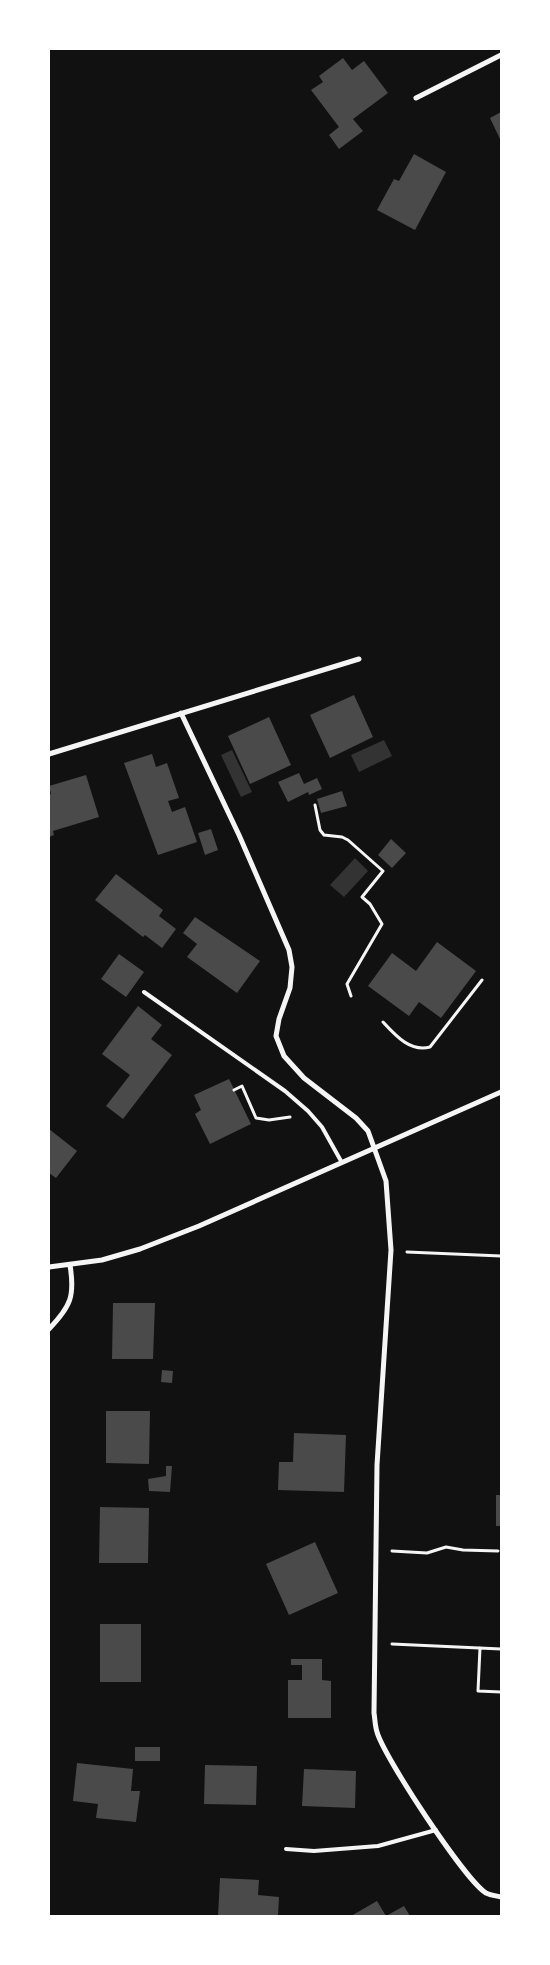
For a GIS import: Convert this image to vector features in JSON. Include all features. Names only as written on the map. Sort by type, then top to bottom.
[{"type":"street","points":[[416,98],[501,56]]},
{"type":"street","points":[[49,754],[359,659]]},
{"type":"street","points":[[181,713],[240,835],[289,950],[292,967],[290,988],[279,1019],[276,1036],[284,1056],[304,1078],[356,1118],[368,1131],[386,1181],[391,1250],[377,1465],[374,1551],[374,1713],[377,1732],[389,1757],[436,1830],[464,1868],[486,1893],[501,1897]]},
{"type":"street","points":[[49,1267],[102,1260],[140,1250],[501,1092]]},
{"type":"street","points":[[49,1329],[70,1303],[73,1288],[70,1265]]},
{"type":"lane","points":[[144,992],[285,1091],[317,1122],[341,1161]]},
{"type":"lane","points":[[286,1849],[314,1851],[378,1846],[436,1830]]},
{"type":"path","points":[[315,805],[320,830],[324,835],[342,836],[383,872],[362,897],[370,904],[382,924],[347,984],[351,996]]},
{"type":"path","points":[[383,1022],[411,1047],[420,1049],[430,1047],[482,980]]},
{"type":"path","points":[[234,1090],[242,1086],[256,1118],[269,1120],[294,1116],[317,1122]]},
{"type":"path","points":[[391,1250],[501,1256]]},
{"type":"path","points":[[374,1551],[427,1553],[446,1547],[463,1550],[498,1551]]},
{"type":"path","points":[[375,1643],[501,1649]]},
{"type":"path","points":[[480,1648],[478,1691],[501,1692]]},
{"type":"shaded area","points":[[384,740],[392,756],[359,772],[351,755]]},
{"type":"shaded area","points":[[232,750],[252,792],[241,797],[221,755]]},
{"type":"shaded area","points":[[355,858],[368,871],[344,897],[330,885]]},
{"type":"building","points":[[343,58],[352,70],[364,61],[388,93],[353,119],[363,131],[339,149],[329,135],[339,127],[311,90],[323,82],[319,76]]},
{"type":"building","points":[[501,112],[501,138],[500,139],[490,118]]},
{"type":"building","points":[[414,154],[446,172],[415,230],[377,210],[394,179],[399,181]]},
{"type":"building","points":[[354,695],[373,737],[330,758],[310,715]]},
{"type":"building","points":[[269,717],[291,765],[250,784],[228,736]]},
{"type":"building","points":[[152,754],[156,767],[167,763],[179,798],[168,801],[172,812],[185,807],[197,842],[158,855],[124,763]]},
{"type":"building","points":[[299,773],[304,784],[317,778],[322,789],[309,795],[308,792],[288,802],[278,782]]},
{"type":"building","points":[[86,775],[99,817],[53,831],[54,835],[49,837],[49,795],[51,794],[49,786]]},
{"type":"building","points":[[342,791],[347,806],[321,813],[317,799]]},
{"type":"building","points":[[211,829],[218,850],[205,855],[198,833]]},
{"type":"building","points":[[391,839],[406,853],[392,868],[378,855]]},
{"type":"building","points":[[116,874],[163,910],[159,916],[176,929],[162,948],[145,935],[143,937],[95,900]]},
{"type":"building","points":[[195,917],[260,961],[237,993],[187,957],[197,944],[183,933]]},
{"type":"building","points":[[437,942],[476,971],[441,1018],[419,1002],[409,1016],[368,986],[392,953],[416,971]]},
{"type":"building","points":[[119,954],[144,972],[126,997],[101,979]]},
{"type":"building","points":[[138,1006],[162,1025],[151,1039],[172,1055],[123,1119],[106,1106],[130,1075],[102,1054]]},
{"type":"building","points":[[229,1079],[251,1124],[210,1144],[195,1114],[201,1110],[194,1095]]},
{"type":"building","points":[[49,1129],[77,1151],[56,1178],[49,1173]]},
{"type":"building","points":[[113,1303],[155,1303],[153,1359],[112,1359]]},
{"type":"building","points":[[162,1370],[173,1371],[172,1383],[161,1382]]},
{"type":"building","points":[[106,1411],[150,1411],[149,1464],[106,1463]]},
{"type":"building","points":[[294,1433],[346,1435],[344,1492],[278,1490],[279,1462],[293,1462]]},
{"type":"building","points":[[166,1466],[172,1466],[170,1492],[149,1491],[148,1479],[166,1476]]},
{"type":"building","points":[[496,1495],[501,1495],[501,1526],[496,1526]]},
{"type":"building","points":[[100,1507],[149,1508],[148,1563],[99,1563]]},
{"type":"building","points":[[315,1542],[338,1593],[289,1615],[266,1564]]},
{"type":"building","points":[[100,1624],[141,1624],[141,1682],[100,1682]]},
{"type":"building","points":[[291,1659],[322,1659],[322,1680],[331,1681],[331,1718],[288,1718],[288,1680],[302,1680],[302,1665],[291,1665]]},
{"type":"building","points":[[135,1747],[160,1747],[160,1761],[135,1761]]},
{"type":"building","points":[[77,1763],[133,1769],[131,1791],[140,1791],[136,1822],[96,1818],[98,1804],[73,1801]]},
{"type":"building","points":[[205,1765],[257,1766],[256,1805],[204,1804]]},
{"type":"building","points":[[304,1769],[356,1771],[355,1808],[302,1806]]},
{"type":"building","points":[[220,1878],[259,1880],[258,1895],[279,1897],[278,1916],[218,1916]]},
{"type":"building","points":[[377,1901],[386,1916],[351,1916]]},
{"type":"building","points":[[404,1906],[410,1916],[386,1916]]}]
